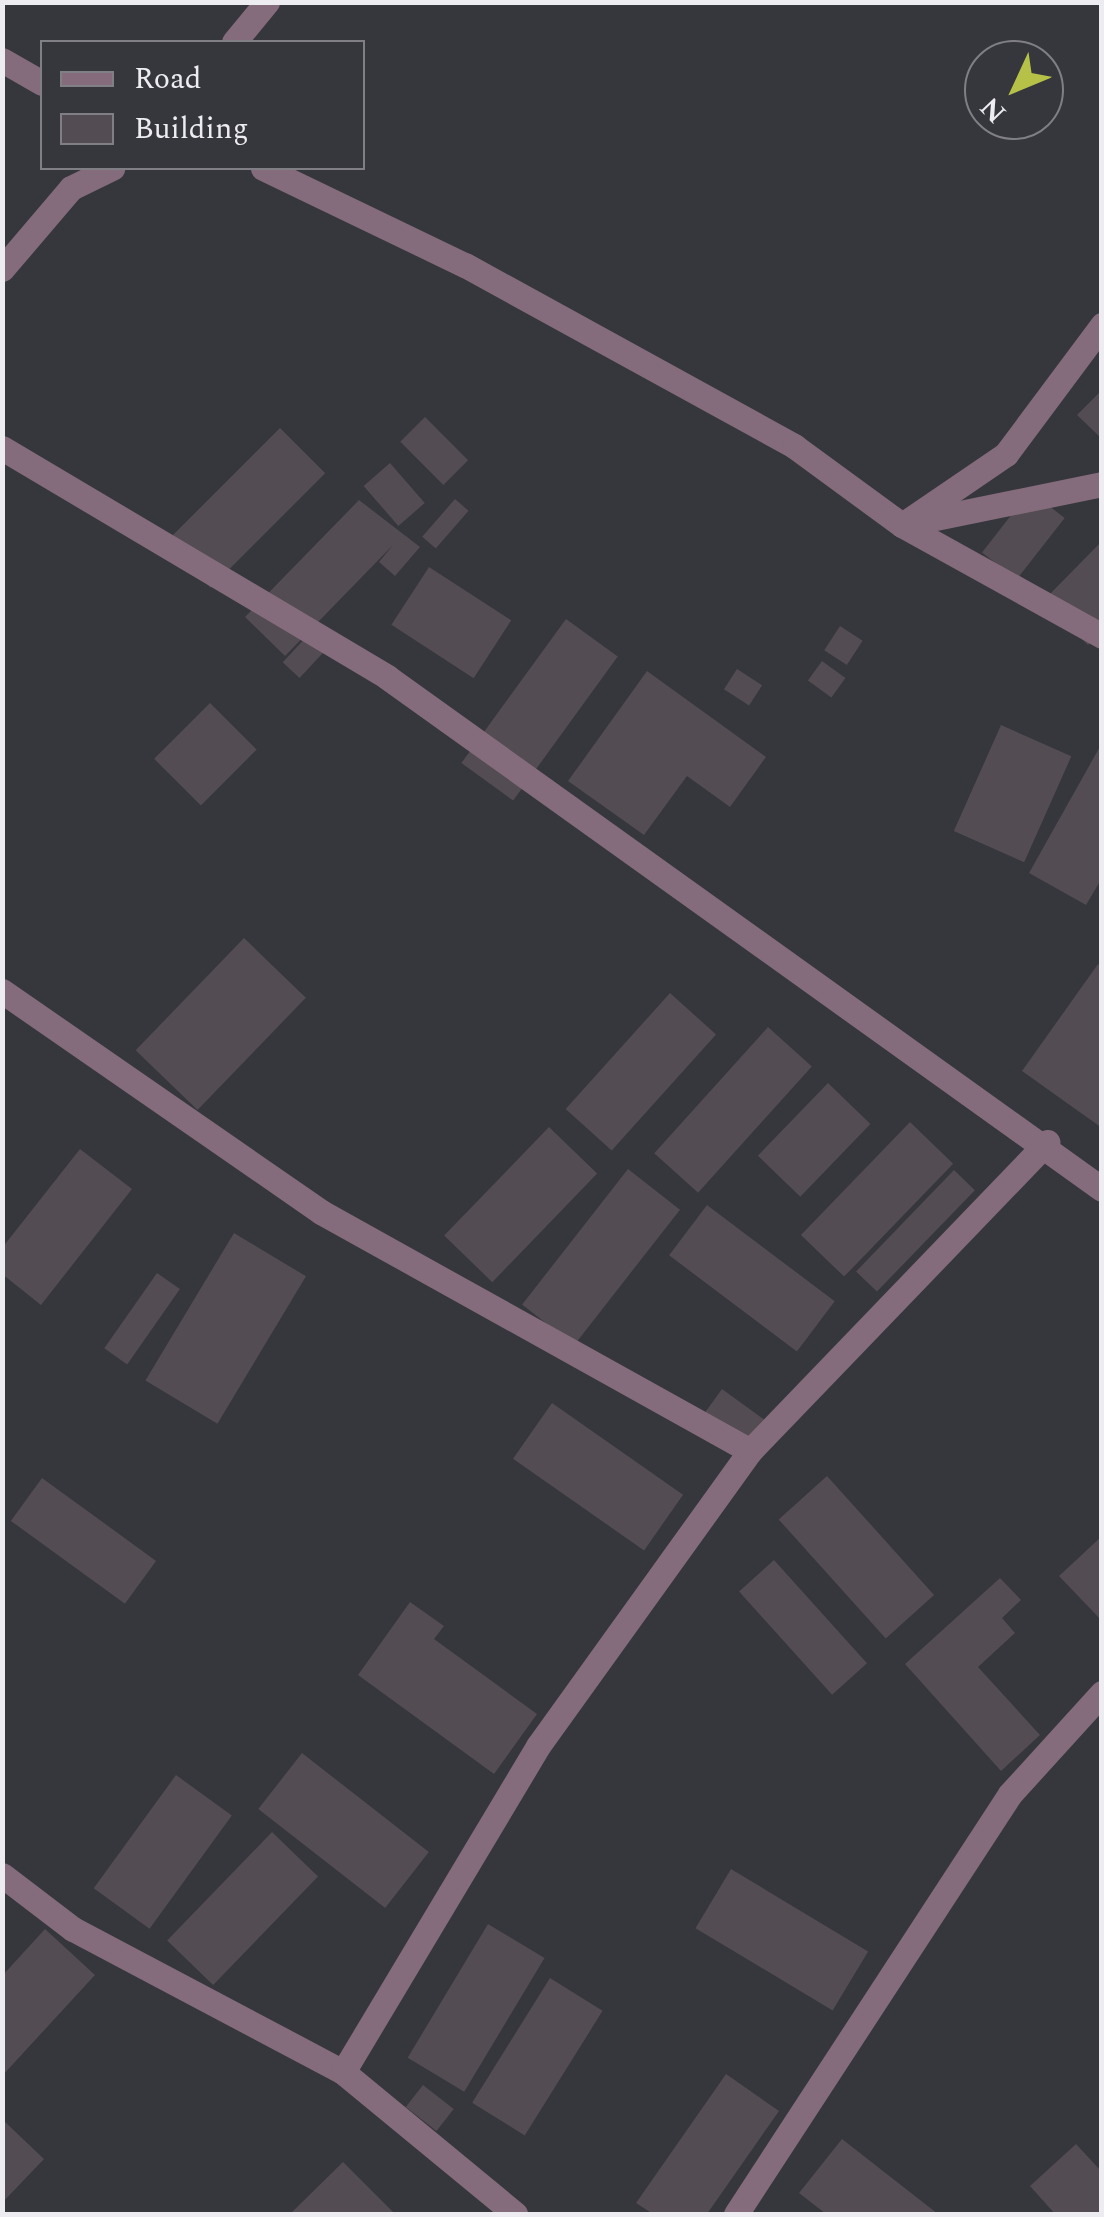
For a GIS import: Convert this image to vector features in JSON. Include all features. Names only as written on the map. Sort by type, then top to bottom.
[{"type":"street","points":[[236,40],[266,2]]},
{"type":"street","points":[[2,60],[40,83]]},
{"type":"street","points":[[2,269],[71,188],[108,170]]},
{"type":"street","points":[[267,170],[465,265],[794,446],[902,525],[1102,636]]},
{"type":"street","points":[[902,525],[1006,454],[1102,325]]},
{"type":"street","points":[[2,448],[387,677],[1047,1142],[1102,1189]]},
{"type":"street","points":[[902,525],[1102,484]]},
{"type":"street","points":[[2,991],[322,1212],[750,1451]]},
{"type":"street","points":[[343,2072],[538,1746],[750,1451],[1047,1142]]},
{"type":"street","points":[[736,2214],[1010,1794],[1102,1693]]},
{"type":"street","points":[[2,1874],[73,1928],[343,2072],[515,2214]]},
{"type":"building","points":[[1102,390],[1102,439],[1077,415]]},
{"type":"building","points":[[425,417],[468,460],[443,485],[400,442]]},
{"type":"building","points":[[280,428],[325,473],[211,588],[165,543]]},
{"type":"building","points":[[390,463],[425,503],[398,526],[364,486]]},
{"type":"building","points":[[1030,491],[1065,518],[1017,580],[982,552]]},
{"type":"building","points":[[455,499],[469,511],[436,549],[422,537]]},
{"type":"building","points":[[359,500],[420,547],[395,576],[379,562],[393,545],[285,656],[245,617]]},
{"type":"building","points":[[1102,541],[1102,631],[1088,645],[1043,601]]},
{"type":"building","points":[[429,567],[511,620],[474,678],[391,625]]},
{"type":"building","points":[[566,619],[618,657],[513,801],[461,763]]},
{"type":"building","points":[[840,626],[863,641],[847,665],[824,650]]},
{"type":"building","points":[[310,633],[327,649],[300,678],[283,662]]},
{"type":"building","points":[[822,661],[845,678],[831,697],[808,680]]},
{"type":"building","points":[[737,669],[762,685],[749,705],[724,689]]},
{"type":"building","points":[[647,671],[766,757],[730,807],[687,776],[644,835],[568,781]]},
{"type":"building","points":[[210,703],[257,750],[201,806],[154,759]]},
{"type":"building","points":[[1001,725],[1071,756],[1024,862],[954,831]]},
{"type":"building","points":[[1102,743],[1102,878],[1086,905],[1029,873]]},
{"type":"building","points":[[244,938],[306,998],[197,1110],[136,1050]]},
{"type":"building","points":[[1098,964],[1102,967],[1102,1128],[1022,1071]]},
{"type":"building","points":[[670,993],[716,1034],[612,1150],[566,1109]]},
{"type":"building","points":[[768,1027],[812,1066],[698,1193],[654,1153]]},
{"type":"building","points":[[828,1083],[870,1124],[800,1197],[758,1156]]},
{"type":"building","points":[[910,1122],[953,1164],[844,1277],[801,1235]]},
{"type":"building","points":[[549,1127],[597,1174],[492,1282],[444,1236]]},
{"type":"building","points":[[80,1149],[132,1189],[41,1305],[2,1274],[2,1248]]},
{"type":"building","points":[[628,1169],[680,1210],[574,1345],[522,1305]]},
{"type":"building","points":[[954,1170],[975,1190],[877,1292],[856,1271]]},
{"type":"building","points":[[707,1205],[835,1301],[797,1352],[669,1255]]},
{"type":"building","points":[[234,1233],[306,1276],[217,1424],[145,1380]]},
{"type":"building","points":[[157,1273],[180,1289],[127,1364],[104,1348]]},
{"type":"building","points":[[722,1389],[766,1421],[747,1447],[703,1415]]},
{"type":"building","points":[[552,1403],[683,1495],[644,1550],[513,1459]]},
{"type":"building","points":[[827,1476],[934,1595],[886,1638],[779,1519]]},
{"type":"building","points":[[42,1478],[156,1561],[125,1604],[11,1521]]},
{"type":"building","points":[[1102,1536],[1102,1621],[1059,1576]]},
{"type":"building","points":[[774,1560],[867,1663],[832,1695],[739,1591]]},
{"type":"building","points":[[1000,1578],[1021,1600],[1002,1618],[1015,1633],[978,1667],[1040,1735],[1001,1771],[905,1664]]},
{"type":"building","points":[[410,1602],[444,1626],[434,1639],[537,1714],[494,1774],[358,1675]]},
{"type":"building","points":[[302,1753],[429,1852],[385,1908],[258,1809]]},
{"type":"building","points":[[176,1775],[232,1816],[150,1929],[94,1888]]},
{"type":"building","points":[[272,1832],[318,1876],[213,1985],[167,1941]]},
{"type":"building","points":[[731,1869],[868,1951],[833,2011],[695,1928]]},
{"type":"building","points":[[488,1924],[545,1958],[464,2092],[408,2058]]},
{"type":"building","points":[[45,1929],[95,1975],[2,2076],[2,1976]]},
{"type":"building","points":[[550,1978],[603,2011],[525,2136],[472,2103]]},
{"type":"building","points":[[726,2074],[779,2111],[707,2214],[653,2214],[636,2203]]},
{"type":"building","points":[[423,2085],[454,2109],[436,2131],[406,2107]]},
{"type":"building","points":[[2,2119],[44,2159],[2,2203]]},
{"type":"building","points":[[842,2139],[938,2214],[826,2214],[799,2193]]},
{"type":"building","points":[[1076,2144],[1102,2172],[1102,2214],[1055,2214],[1030,2186]]},
{"type":"building","points":[[343,2162],[395,2214],[290,2214]]}]
